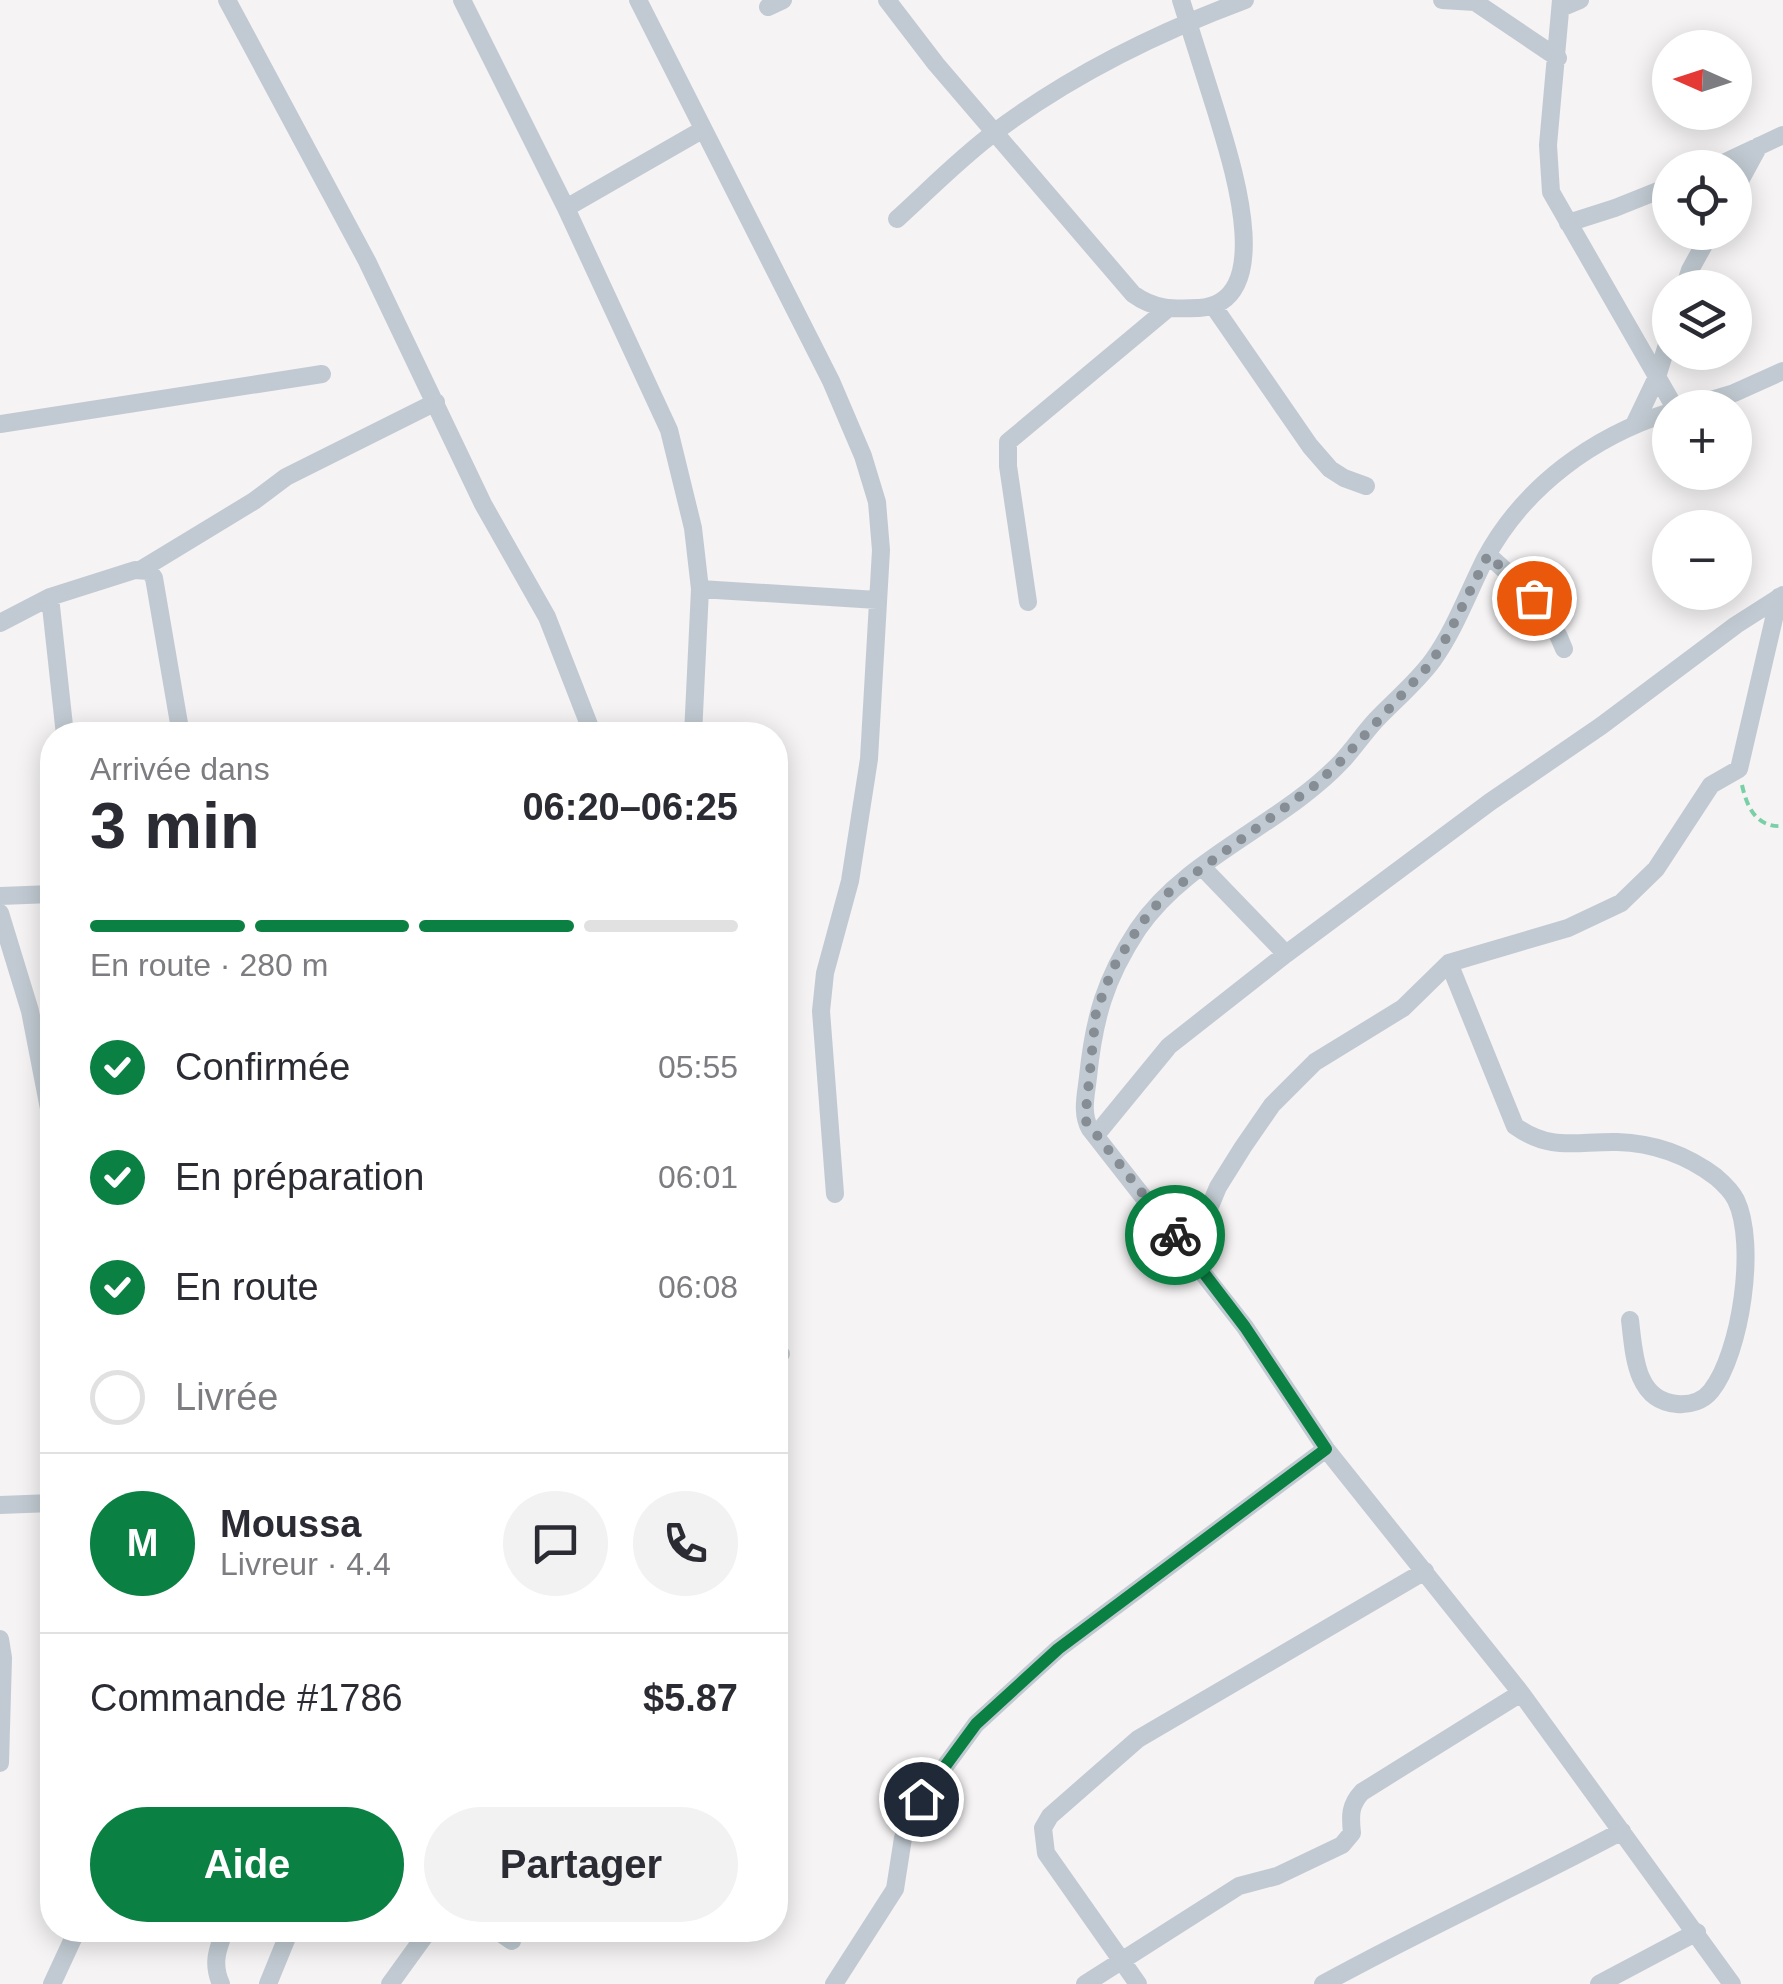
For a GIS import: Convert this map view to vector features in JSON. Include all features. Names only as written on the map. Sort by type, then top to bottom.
[{"type":"street","points":[[227,0],[367,261],[483,504],[547,618],[588,722]]},
{"type":"street","points":[[462,0],[566,208],[670,430],[692,528],[700,589],[694,722]]},
{"type":"street","points":[[887,0],[936,64],[1133,294],[1148,305],[1166,310],[1214,307],[1231,294],[1242,267],[1240,193],[1181,0]]},
{"type":"street","points":[[897,218],[994,132],[1117,54],[1245,0]]},
{"type":"street","points":[[1442,0],[1475,2],[1558,58]]},
{"type":"street","points":[[1580,0],[1561,4],[1547,171],[1551,192],[1663,390]]},
{"type":"street","points":[[644,2],[702,130],[831,381],[864,456],[877,502],[881,550],[868,759],[850,882],[826,973],[821,1011],[834,1194]]},
{"type":"street","points":[[566,208],[702,130]]},
{"type":"street","points":[[1751,150],[1783,135]]},
{"type":"street","points":[[1752,160],[1760,146]]},
{"type":"street","points":[[1568,222],[1652,192]]},
{"type":"street","points":[[1214,307],[1310,446],[1330,469],[1366,486]]},
{"type":"street","points":[[1028,602],[1008,442],[1166,310]]},
{"type":"street","points":[[1635,423],[1659,370]]},
{"type":"street","points":[[1743,390],[1783,371]]},
{"type":"street","points":[[0,424],[322,374]]},
{"type":"street","points":[[0,623],[50,597],[142,570],[286,477],[436,402]]},
{"type":"street","points":[[1652,417],[1600,441],[1564,465],[1522,509],[1488,555],[1431,663],[1340,762],[1314,786],[1164,896],[1113,968],[1096,1012],[1085,1120],[1245,1327],[1326,1449],[1521,1693],[1732,1984]]},
{"type":"street","points":[[1488,555],[1534,598],[1557,629],[1564,650]]},
{"type":"street","points":[[142,570],[154,578],[179,722]]},
{"type":"street","points":[[700,589],[877,600]]},
{"type":"street","points":[[1096,1135],[1170,1046],[1286,954],[1490,802],[1781,596]]},
{"type":"street","points":[[1190,1254],[1218,1187],[1272,1105],[1314,1062],[1403,1008],[1449,963],[1568,928],[1620,903],[1656,869],[1711,785],[1739,769],[1781,596]]},
{"type":"street","points":[[50,597],[64,722]]},
{"type":"street","points":[[1203,868],[1286,954]]},
{"type":"street","points":[[0,896],[40,894]]},
{"type":"street","points":[[0,913],[30,1011],[40,1062]]},
{"type":"street","points":[[1449,963],[1515,1126],[1532,1138],[1558,1145],[1616,1142],[1664,1149],[1718,1178],[1735,1196],[1744,1225],[1746,1264],[1734,1338],[1710,1394],[1694,1404],[1655,1398],[1644,1384],[1635,1360],[1630,1320]]},
{"type":"street","points":[[834,1984],[895,1889],[903,1838],[921,1799],[976,1724],[1058,1649],[1326,1449]]},
{"type":"street","points":[[0,1505],[40,1503]]},
{"type":"street","points":[[1138,1984],[1046,1853],[1043,1828],[1050,1816],[1138,1739],[1425,1571]]},
{"type":"street","points":[[0,1639],[0,1762]]},
{"type":"street","points":[[1084,1984],[1240,1886],[1277,1876],[1342,1845],[1352,1833],[1350,1813],[1362,1792],[1521,1693]]},
{"type":"street","points":[[1322,1984],[1431,1925],[1520,1886],[1622,1831]]},
{"type":"street","points":[[1599,1984],[1696,1932]]},
{"type":"street","points":[[52,1984],[71,1942]]},
{"type":"street","points":[[221,1942],[215,1971],[221,1984]]},
{"type":"street","points":[[268,1984],[285,1942]]},
{"type":"street","points":[[390,1984],[420,1942]]},
{"type":"path","points":[[1739,769],[1748,806],[1757,818],[1772,826],[1783,826]]},
{"type":"way so far","points":[[1175,1235],[1085,1120],[1096,1012],[1113,968],[1164,896],[1314,786],[1431,663],[1488,555],[1534,598]]},
{"type":"route","points":[[921,1799],[976,1724],[1058,1649],[1326,1449],[1245,1327],[1175,1235]]}]
